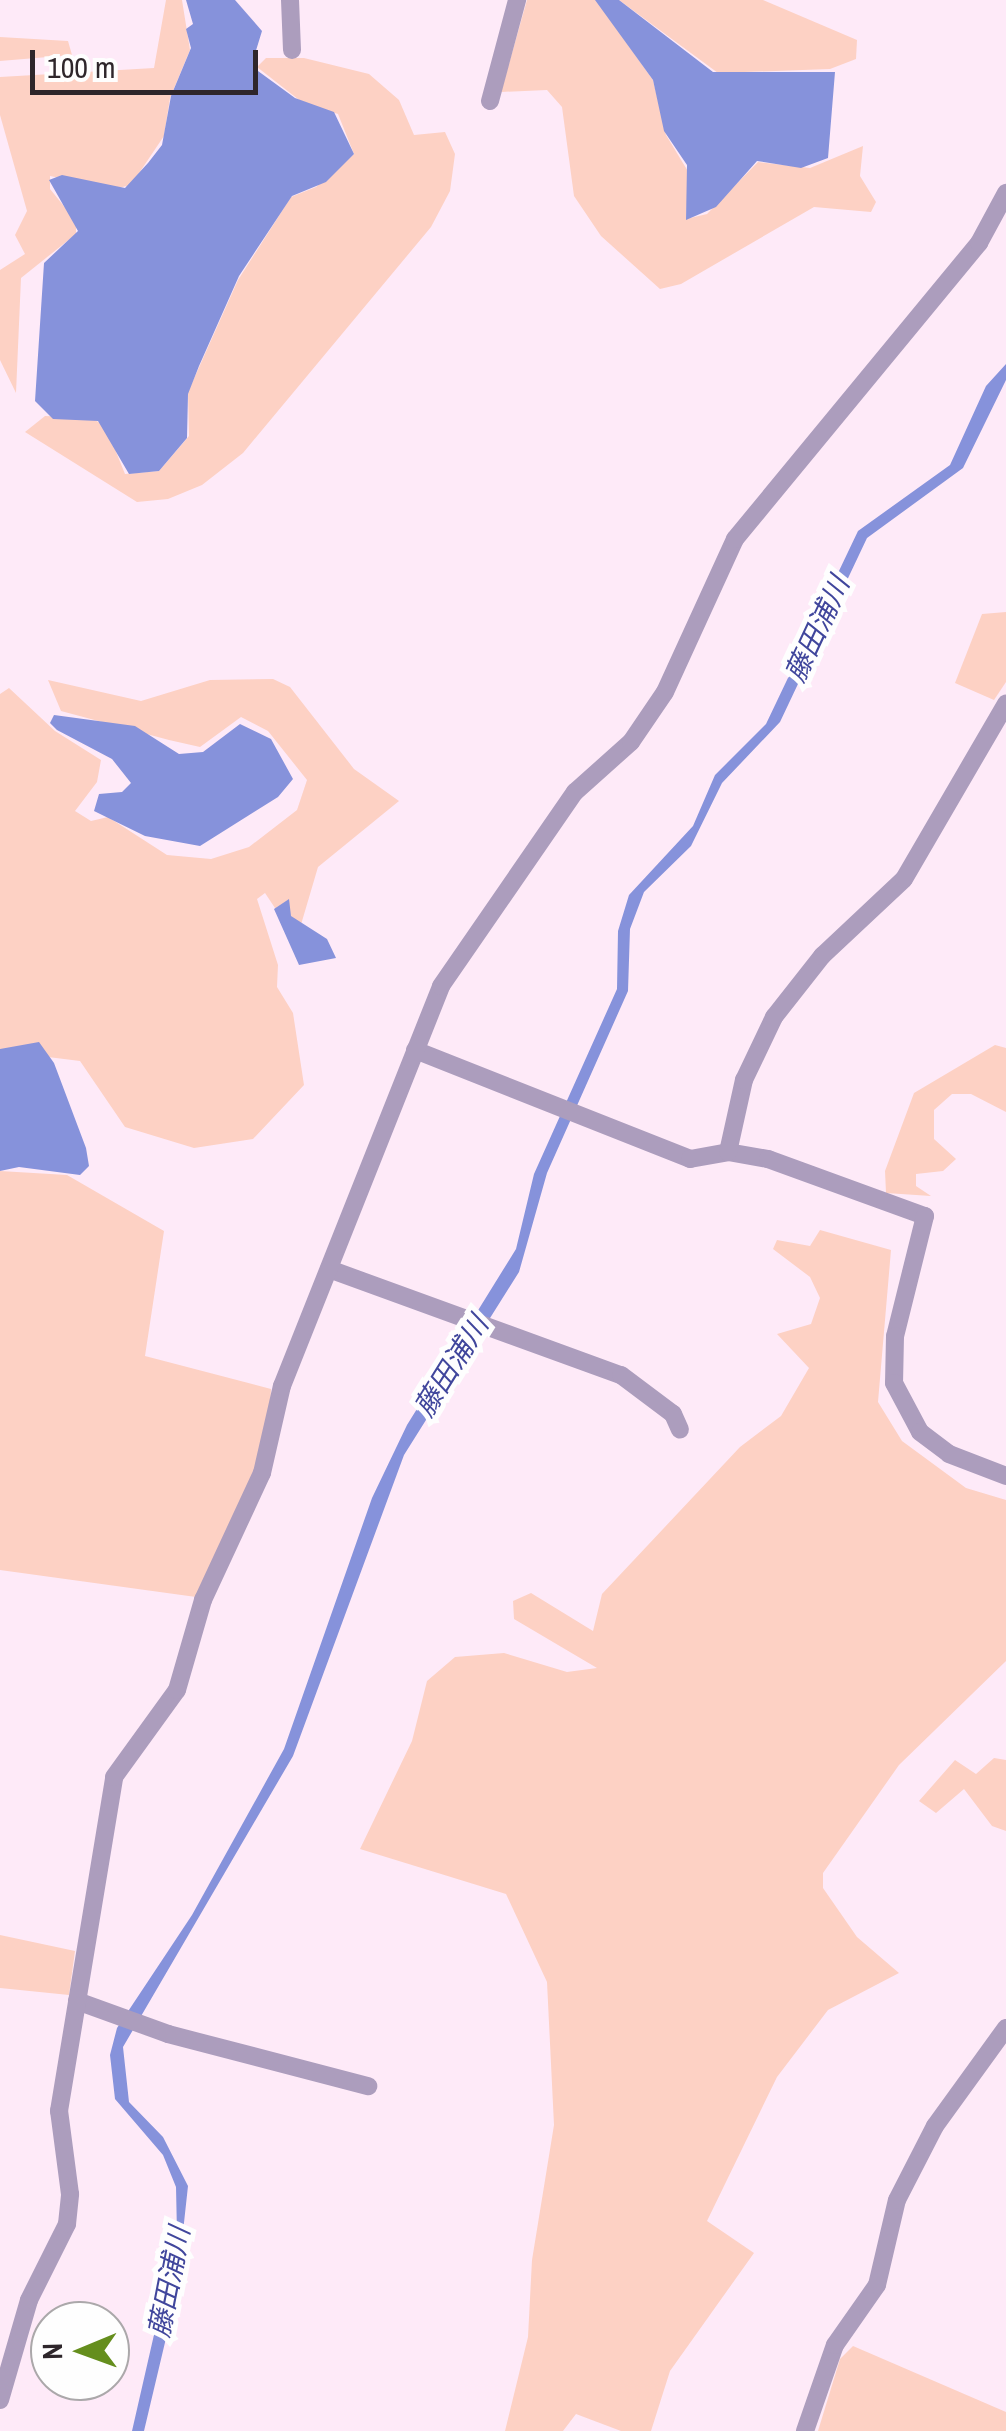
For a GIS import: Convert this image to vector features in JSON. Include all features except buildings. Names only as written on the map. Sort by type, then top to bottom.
[{"type":"street","points":[[290,0],[292,50]]},
{"type":"street","points":[[490,101],[517,0]]},
{"type":"street","points":[[0,2400],[23,2317],[67,2224],[70,2194],[59,2111],[114,1777],[176,1690],[202,1600],[262,1472],[282,1386],[441,986],[575,792],[631,742],[666,692],[736,539],[979,242],[1006,192]]},
{"type":"street","points":[[728,1152],[744,1080],[774,1017],[822,956],[904,880],[1006,704]]},
{"type":"street","points":[[415,1050],[690,1160],[728,1152],[768,1160],[925,1216],[896,1336],[894,1383],[920,1432],[949,1454],[1006,1476]]},
{"type":"street","points":[[329,1269],[621,1375],[673,1414],[680,1430]]},
{"type":"street","points":[[78,2000],[168,2034],[368,2086]]},
{"type":"street","points":[[806,2431],[835,2345],[877,2285],[897,2200],[935,2126],[1006,2028]]},
{"type":"shaded area","points":[[166,0],[182,0],[190,50],[170,98],[164,136],[131,185],[114,189],[50,176],[50,189],[76,221],[76,234],[21,278],[16,393],[0,360],[0,270],[25,254],[15,235],[27,211],[0,115],[0,77],[154,68]]},
{"type":"shaded area","points":[[527,0],[596,0],[653,80],[666,135],[689,173],[686,219],[707,214],[758,162],[810,168],[863,146],[860,176],[876,202],[871,212],[814,207],[681,284],[660,289],[601,236],[574,196],[562,107],[547,90],[501,92]]},
{"type":"shaded area","points":[[619,0],[763,0],[857,40],[856,59],[830,69],[718,73]]},
{"type":"shaded area","points":[[0,37],[68,41],[72,55],[0,61]]},
{"type":"shaded area","points":[[266,58],[304,58],[369,74],[399,100],[414,135],[445,132],[455,154],[450,191],[431,227],[243,453],[202,485],[168,499],[137,502],[25,432],[45,416],[92,418],[106,427],[125,474],[159,471],[189,436],[188,392],[238,280],[291,197],[316,187],[354,154],[338,114],[303,103],[257,67]]},
{"type":"shaded area","points":[[1006,612],[1006,682],[994,700],[955,683],[982,614]]},
{"type":"shaded area","points":[[273,679],[290,687],[354,769],[399,801],[318,867],[300,928],[281,917],[265,893],[257,899],[278,965],[277,987],[293,1013],[304,1085],[253,1139],[194,1148],[125,1127],[80,1061],[0,1051],[0,694],[9,688],[55,731],[101,760],[97,782],[75,811],[91,821],[108,817],[167,855],[211,859],[249,847],[297,810],[307,780],[268,731],[241,717],[200,747],[169,740],[61,711],[48,680],[141,701],[210,680]]},
{"type":"shaded area","points":[[995,1045],[1006,1048],[1006,1112],[971,1094],[952,1094],[934,1110],[934,1139],[956,1159],[943,1171],[916,1174],[916,1186],[931,1196],[886,1193],[885,1171],[914,1093]]},
{"type":"shaded area","points":[[0,1171],[67,1175],[164,1231],[145,1356],[271,1389],[269,1429],[246,1497],[196,1597],[0,1570]]},
{"type":"shaded area","points":[[820,1230],[891,1250],[878,1402],[902,1441],[966,1488],[1006,1500],[1006,1661],[899,1765],[823,1873],[823,1888],[857,1937],[899,1973],[828,2010],[777,2077],[707,2221],[754,2253],[670,2371],[651,2431],[621,2431],[576,2414],[563,2431],[505,2431],[528,2337],[532,2260],[554,2125],[547,1982],[506,1894],[360,1849],[412,1741],[427,1681],[455,1657],[504,1653],[567,1672],[597,1668],[514,1619],[513,1601],[531,1593],[593,1631],[602,1594],[740,1447],[781,1416],[809,1368],[777,1334],[811,1324],[820,1298],[810,1277],[773,1249],[777,1240],[810,1246]]},
{"type":"shaded area","points":[[994,1758],[1006,1760],[1006,1831],[992,1826],[964,1789],[936,1813],[919,1801],[955,1760],[976,1774]]},
{"type":"shaded area","points":[[0,1935],[75,1951],[69,1995],[0,1988]]},
{"type":"shaded area","points":[[853,2346],[1006,2412],[1006,2431],[818,2431],[840,2359]]},
{"type":"water","points":[[186,0],[235,0],[262,31],[254,57],[258,71],[295,98],[334,112],[354,154],[326,182],[292,196],[239,276],[188,394],[187,438],[159,471],[129,474],[98,421],[53,419],[35,401],[44,263],[78,231],[49,180],[62,175],[125,188],[162,145],[171,96],[191,48],[186,29],[193,24]]},
{"type":"water","points":[[595,0],[619,0],[713,72],[835,72],[828,158],[801,168],[757,161],[716,207],[686,220],[687,165],[664,131],[653,80]]},
{"type":"water","name":"藤田浦川","points":[[1006,364],[1006,380],[963,468],[867,538],[780,722],[722,783],[691,846],[644,892],[630,929],[628,991],[547,1173],[519,1272],[404,1455],[293,1756],[123,2047],[129,2102],[163,2137],[188,2186],[176,2296],[144,2431],[132,2431],[177,2234],[176,2187],[163,2155],[115,2099],[110,2055],[117,2028],[192,1915],[284,1749],[372,1498],[407,1425],[516,1249],[534,1174],[617,989],[618,931],[629,895],[693,826],[715,775],[766,724],[858,531],[950,465],[986,386]]},
{"type":"water","points":[[54,715],[135,726],[179,754],[203,752],[240,724],[271,739],[293,779],[278,797],[200,846],[145,836],[94,811],[99,794],[122,792],[131,783],[112,759],[57,730],[50,723]]},
{"type":"water","points":[[289,899],[291,916],[327,939],[336,958],[299,965],[274,909]]},
{"type":"water","points":[[39,1042],[54,1063],[86,1148],[89,1166],[80,1175],[19,1167],[0,1171],[0,1049]]}]
